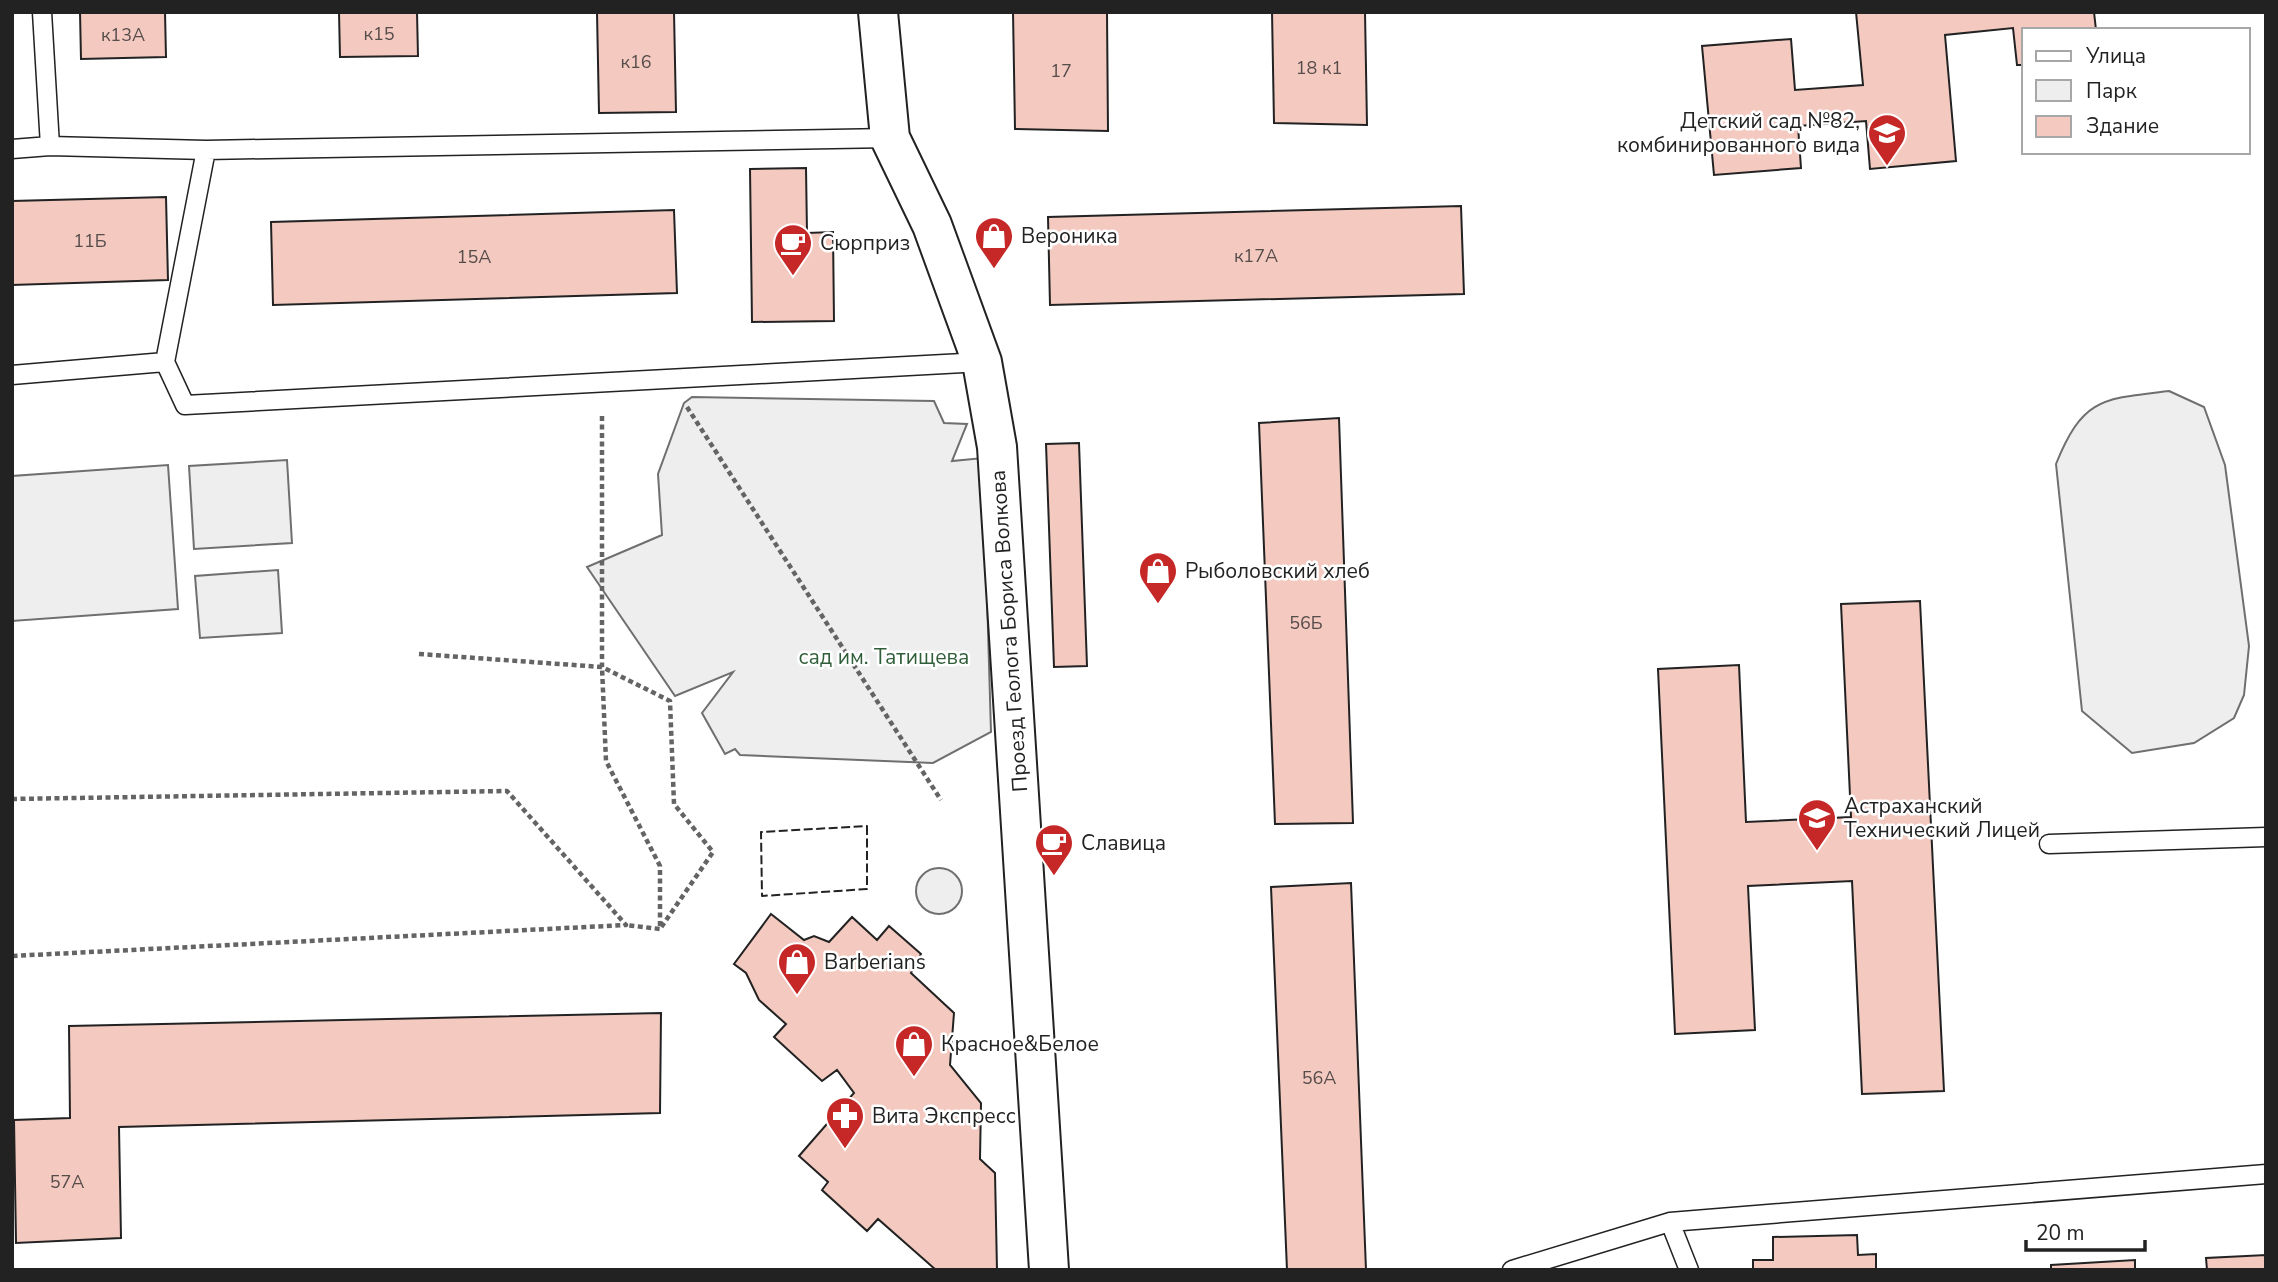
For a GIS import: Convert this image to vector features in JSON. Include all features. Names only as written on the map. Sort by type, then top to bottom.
[{"type":"street","name":"Проезд Геолога Бориса Волкова","points":[[878,12],[890,138],[932,225],[982,362],[997,447],[1049,1270]]},
{"type":"lane","points":[[42,12],[50,146]]},
{"type":"lane","points":[[12,149],[50,146],[206,150],[890,138]]},
{"type":"lane","points":[[206,150],[165,362],[185,405],[982,362]]},
{"type":"lane","points":[[12,375],[165,362]]},
{"type":"lane","points":[[2049,844],[2266,837]]},
{"type":"lane","points":[[1512,1270],[1670,1222],[2266,1174]]},
{"type":"lane","points":[[1670,1222],[1689,1270]]},
{"type":"path","points":[[684,403],[941,800]]},
{"type":"path","points":[[602,416],[602,667],[606,761],[660,866],[660,929]]},
{"type":"path","points":[[419,654],[602,667],[670,701],[674,804],[712,852],[660,929]]},
{"type":"path","points":[[12,799],[508,791],[626,925]]},
{"type":"path","points":[[12,956],[626,925],[660,929]]},
{"type":"green space","points":[[2169,391],[2204,407],[2225,465],[2249,646],[2244,695],[2234,718],[2194,743],[2132,753],[2082,711],[2056,464],[2076,425],[2098,405],[2127,396]]},
{"type":"green space","name":"сад им. Татищева","points":[[692,397],[934,401],[944,423],[967,424],[952,461],[983,458],[991,732],[933,763],[740,755],[735,749],[725,754],[702,713],[733,672],[675,696],[587,567],[662,535],[658,474],[684,403]]},
{"type":"green space","points":[[287,460],[292,543],[194,549],[189,466]]},
{"type":"green space","points":[[168,465],[178,609],[12,621],[12,476]]},
{"type":"green space","points":[[278,570],[282,633],[200,638],[195,576]]},
{"type":"green space","points":[[939,868],[948,869],[955,875],[961,882],[961,900],[955,907],[948,913],[939,914],[930,913],[923,907],[917,900],[916,891],[917,882],[923,875],[930,869]]},
{"type":"building","points":[[80,12],[165,12],[166,57],[81,59]]},
{"type":"building","points":[[339,12],[417,12],[418,56],[340,57]]},
{"type":"building","points":[[597,12],[674,12],[676,112],[599,113]]},
{"type":"building","points":[[1013,12],[1107,12],[1108,131],[1015,129]]},
{"type":"building","points":[[1272,12],[1365,12],[1367,125],[1274,123]]},
{"type":"building","points":[[1856,12],[2094,12],[2096,28],[2022,28],[2022,65],[2017,65],[2013,28],[1945,35],[1956,161],[1870,169],[1866,121],[1798,126],[1801,168],[1714,175],[1702,46],[1791,39],[1795,90],[1863,85]]},
{"type":"building","name":"Сюрприз","points":[[806,168],[807,233],[833,232],[834,321],[752,322],[750,169]]},
{"type":"building","points":[[166,197],[168,280],[12,285],[12,201]]},
{"type":"building","points":[[1461,206],[1464,294],[1050,305],[1048,217]]},
{"type":"building","points":[[674,210],[677,293],[273,305],[271,222]]},
{"type":"building","points":[[1339,418],[1353,823],[1275,824],[1259,423]]},
{"type":"building","points":[[1079,443],[1087,666],[1054,667],[1046,444]]},
{"type":"building","points":[[1920,601],[1944,1091],[1862,1094],[1852,881],[1748,886],[1755,1030],[1675,1034],[1658,669],[1739,665],[1746,822],[1851,817],[1841,604]]},
{"type":"building","points":[[1351,883],[1366,1270],[1287,1270],[1271,887]]},
{"type":"building","points":[[771,914],[804,940],[814,936],[829,942],[852,917],[877,940],[889,926],[921,954],[911,973],[954,1013],[950,1065],[981,1103],[980,1159],[995,1173],[997,1270],[936,1270],[878,1219],[867,1231],[822,1190],[828,1182],[799,1156],[854,1093],[837,1070],[822,1081],[774,1037],[786,1024],[759,1000],[746,973],[734,964]]},
{"type":"building","points":[[661,1013],[660,1113],[119,1127],[121,1238],[16,1243],[14,1120],[70,1118],[69,1026]]},
{"type":"building","points":[[1857,1235],[1858,1255],[1876,1254],[1876,1270],[1753,1270],[1753,1260],[1773,1260],[1773,1237]]},
{"type":"building","points":[[2266,1255],[2266,1270],[2207,1270],[2206,1258]]},
{"type":"building","points":[[2135,1260],[2135,1270],[2051,1270],[2051,1265]]},
{"type":"fence","points":[[867,826],[867,889],[762,896],[761,832],[867,826]]},
{"type":"place","name":"Детский сад №82, комбинированного вида","points":[[1887,167]]},
{"type":"place","name":"Вероника","points":[[994,270]]},
{"type":"place","name":"Сюрприз","points":[[793,277]]},
{"type":"place","name":"Рыболовский хлеб","points":[[1158,605]]},
{"type":"place","name":"Астраханский Технический Лицей","points":[[1817,852]]},
{"type":"place","name":"Славица","points":[[1054,877]]},
{"type":"place","name":"Barberians","points":[[797,996]]},
{"type":"place","name":"Красное&Белое","points":[[914,1078]]},
{"type":"place","name":"Вита Экспресс","points":[[845,1150]]}]
